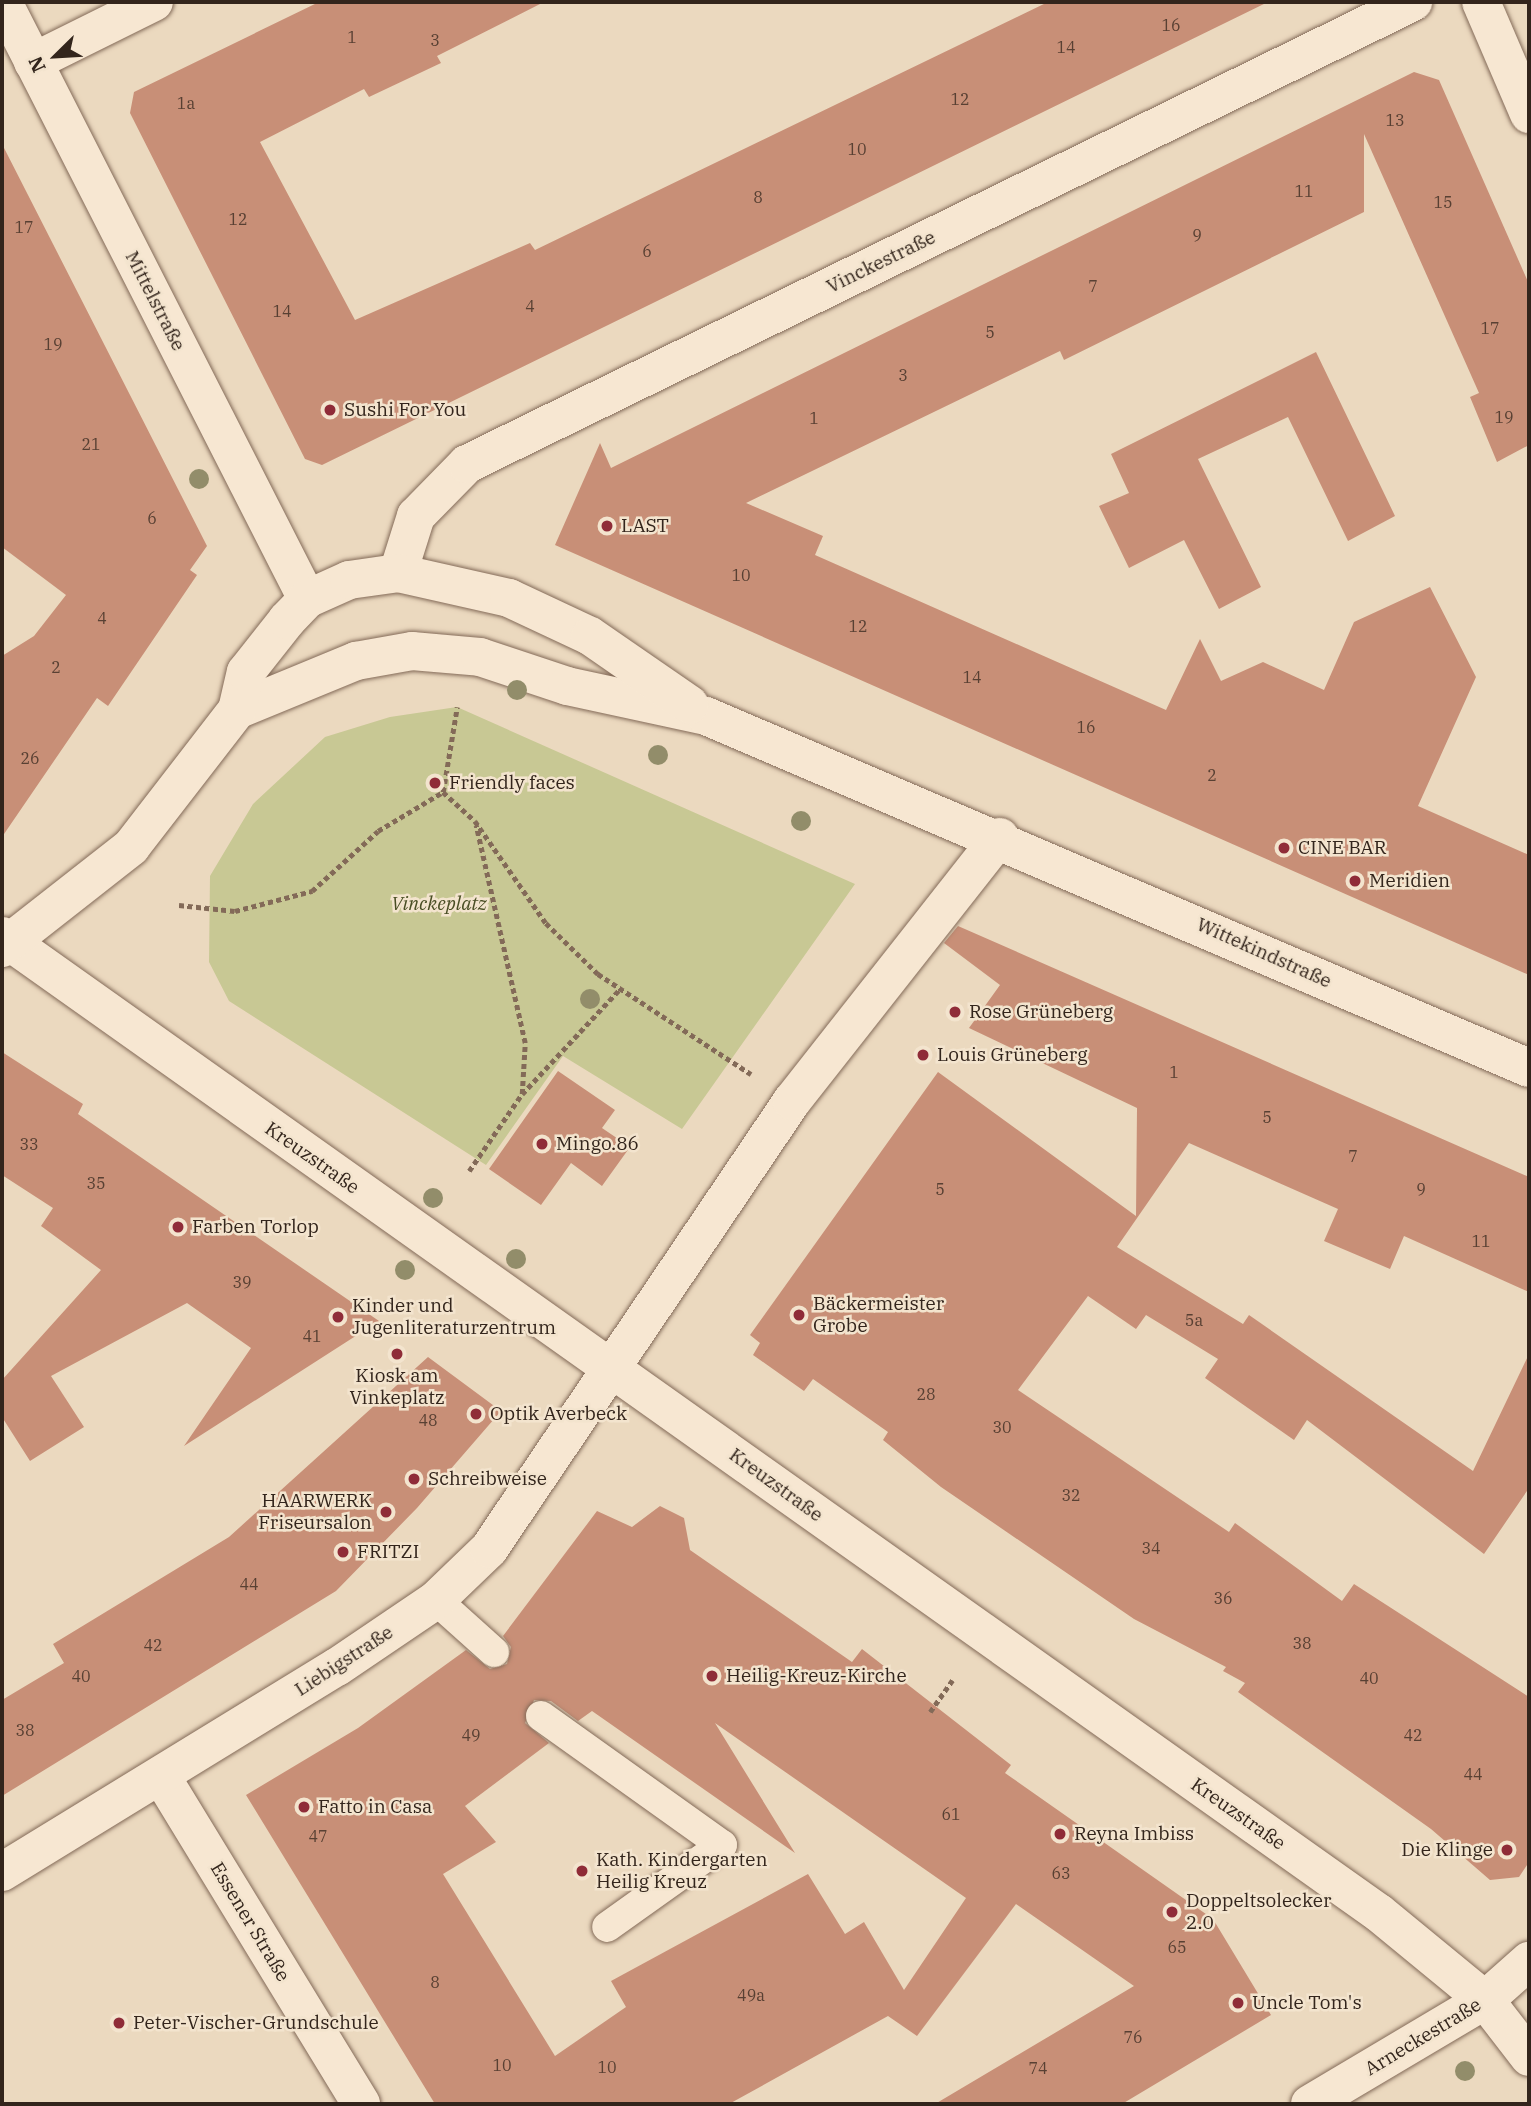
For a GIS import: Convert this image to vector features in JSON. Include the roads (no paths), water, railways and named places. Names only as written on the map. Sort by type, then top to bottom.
[{"type":"street","name":"Mittelstraße","points":[[3,2],[307,599]]},
{"type":"street","points":[[33,62],[154,2]]},
{"type":"street","name":"Vinckestraße","points":[[398,573],[416,516],[467,464],[1413,2]]},
{"type":"street","points":[[1481,2],[1529,114]]},
{"type":"street","points":[[4,942],[131,846],[237,710],[246,672],[307,599],[349,580],[398,573],[452,580],[536,610],[590,636],[706,716]]},
{"type":"street","points":[[237,710],[356,661],[412,651],[480,657],[568,686],[706,716],[1000,837],[792,1101],[614,1370]]},
{"type":"street","name":"Wittekindstraße","points":[[1000,837],[1529,1068]]},
{"type":"street","name":"Kreuzstraße","points":[[4,942],[614,1370],[1379,1913],[1485,2000],[1529,2057]]},
{"type":"street","name":"Liebigstraße","points":[[2,1872],[161,1776],[436,1600],[489,1549],[614,1370]]},
{"type":"street","name":"Essener Straße","points":[[161,1776],[361,2104]]},
{"type":"street","name":"Arneckestraße","points":[[1310,2104],[1485,2000],[1529,1961]]},
{"type":"lane","points":[[436,1600],[494,1652]]},
{"type":"lane","points":[[541,1716],[722,1844],[607,1927]]},
{"type":"place","name":"Sushi For You","points":[[330,410]]},
{"type":"place","name":"LAST","points":[[607,526]]},
{"type":"place","name":"Friendly faces","points":[[435,783]]},
{"type":"place","name":"CINE BAR","points":[[1284,848]]},
{"type":"place","name":"Meridien","points":[[1355,881]]},
{"type":"place","name":"Rose Grüneberg","points":[[955,1012]]},
{"type":"place","name":"Louis Grüneberg","points":[[923,1055]]},
{"type":"place","name":"Mingo.86","points":[[542,1144]]},
{"type":"place","name":"Farben Torlop","points":[[178,1227]]},
{"type":"place","name":"Bäckermeister Grobe","points":[[799,1315]]},
{"type":"place","name":"Kinder und Jugenliteraturzentrum","points":[[338,1317]]},
{"type":"place","name":"Kiosk am Vinkeplatz","points":[[397,1354]]},
{"type":"place","name":"Optik Averbeck","points":[[476,1414]]},
{"type":"place","name":"Schreibweise","points":[[414,1479]]},
{"type":"place","name":"HAARWERK Friseursalon","points":[[386,1512]]},
{"type":"place","name":"FRITZI","points":[[343,1552]]},
{"type":"place","name":"Heilig-Kreuz-Kirche","points":[[712,1676]]},
{"type":"place","name":"Fatto in Casa","points":[[304,1807]]},
{"type":"place","name":"Reyna Imbiss","points":[[1060,1834]]},
{"type":"place","name":"Die Klinge","points":[[1507,1850]]},
{"type":"place","name":"Kath. Kindergarten Heilig Kreuz","points":[[582,1871]]},
{"type":"place","name":"Doppeltsolecker 2.0","points":[[1172,1912]]},
{"type":"place","name":"Uncle Tom's","points":[[1238,2003]]},
{"type":"place","name":"Peter-Vischer-Grundschule","points":[[119,2023]]},
{"type":"park label","name":"Vinckeplatz","points":[[439,904]]}]
